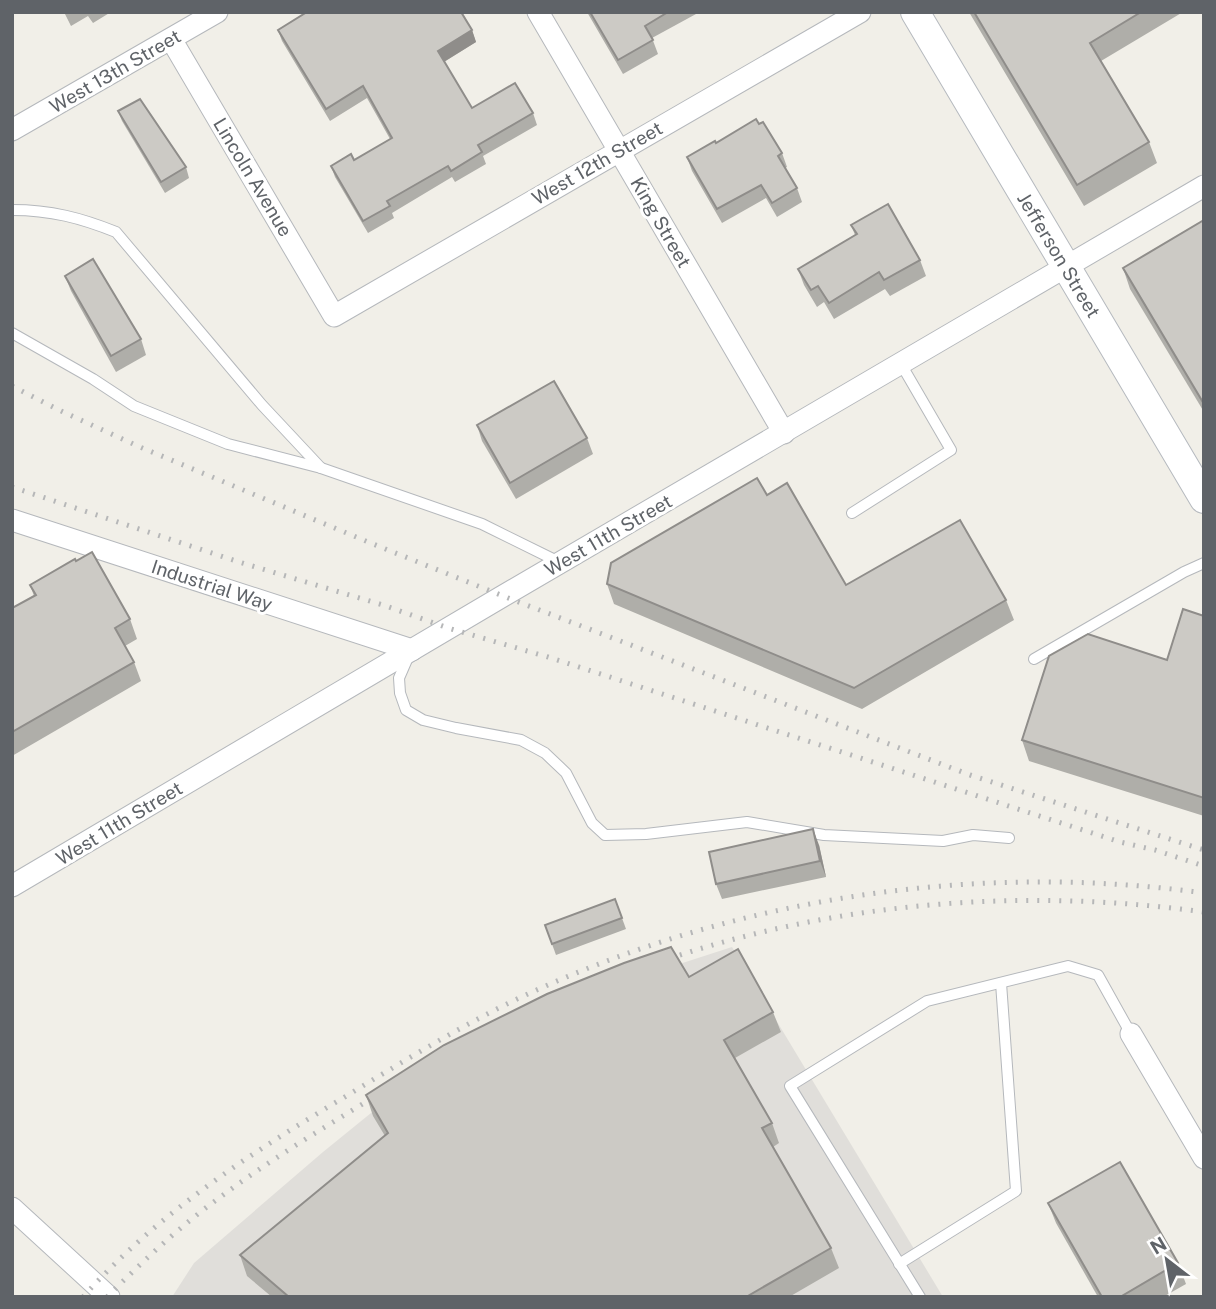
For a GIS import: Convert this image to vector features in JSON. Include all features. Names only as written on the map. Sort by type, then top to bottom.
[{"type":"street","name":"West 13th Street","points":[[12,130],[217,12]]},
{"type":"street","name":"King Street","points":[[538,12],[783,433]]},
{"type":"street","name":"West 12th Street","points":[[334,316],[860,12]]},
{"type":"street","name":"Jefferson Street","points":[[915,12],[1204,499]]},
{"type":"street","name":"Lincoln Avenue","points":[[171,39],[334,316]]},
{"type":"street","name":"West 11th Street","points":[[12,886],[1204,186]]},
{"type":"street","name":"Industrial Way","points":[[12,520],[412,650]]},
{"type":"street","points":[[1131,1034],[1204,1158]]},
{"type":"street","points":[[12,1209],[109,1297]]},
{"type":"lane","points":[[12,210],[38,210],[84,219],[116,232],[262,405],[321,468]]},
{"type":"lane","points":[[12,334],[93,379],[134,406],[228,444],[321,468],[482,524],[561,563]]},
{"type":"lane","points":[[852,513],[951,450],[901,363]]},
{"type":"lane","points":[[1034,659],[1204,563]]},
{"type":"lane","points":[[412,650],[399,678],[400,693],[406,710],[423,720],[521,740],[545,753],[566,773],[592,823],[605,835],[646,834],[747,822],[824,835],[943,841],[973,835],[1009,838]]},
{"type":"lane","points":[[920,1297],[790,1086],[927,1001],[1068,966],[1098,975],[1131,1034]]},
{"type":"lane","points":[[899,1264],[1016,1191],[1001,983]]},
{"type":"shaded area","points":[[732,947],[943,1297],[172,1297],[194,1263],[323,1152],[371,1113],[454,1061],[630,980]]},
{"type":"building","points":[[307,12],[461,12],[472,30],[438,51],[472,108],[515,83],[533,113],[478,145],[482,152],[451,171],[448,166],[387,201],[390,206],[363,221],[331,166],[351,154],[354,160],[392,138],[363,86],[326,109],[278,30]]},
{"type":"building","points":[[590,12],[668,12],[645,26],[653,40],[618,60]]},
{"type":"building","points":[[974,12],[1141,12],[1090,43],[1149,142],[1077,185]]},
{"type":"building","points":[[140,99],[186,167],[161,182],[118,111]]},
{"type":"building","points":[[756,119],[759,124],[763,122],[782,153],[778,156],[797,188],[772,203],[761,185],[717,209],[687,157]]},
{"type":"building","points":[[888,204],[920,260],[884,280],[879,272],[829,303],[818,286],[811,290],[798,269],[857,234],[851,225]]},
{"type":"building","points":[[1204,220],[1204,404],[1123,268]]},
{"type":"building","points":[[93,259],[141,339],[111,356],[65,276]]},
{"type":"building","points":[[554,381],[587,438],[510,483],[477,425]]},
{"type":"building","points":[[757,478],[767,495],[787,483],[846,585],[960,520],[1006,600],[854,688],[607,584],[611,563]]},
{"type":"building","points":[[92,552],[130,619],[115,628],[134,662],[12,732],[12,608],[36,595],[30,585]]},
{"type":"building","points":[[1183,609],[1204,616],[1204,798],[1022,740],[1049,656],[1088,634],[1167,660]]},
{"type":"building","points":[[813,829],[820,861],[716,884],[709,852]]},
{"type":"building","points":[[615,899],[622,918],[552,944],[545,925]]},
{"type":"building","points":[[671,947],[689,977],[738,949],[773,1012],[724,1040],[772,1123],[762,1128],[831,1248],[746,1297],[289,1297],[240,1255],[388,1133],[366,1095],[444,1045],[547,994]]},
{"type":"building","points":[[1120,1162],[1178,1263],[1120,1297],[1102,1297],[1048,1203]]},
{"type":"railway","points":[[12,386],[140,447],[503,596],[970,775],[1204,850]]},
{"type":"railway","points":[[12,487],[239,562],[548,657],[1120,842],[1204,866]]},
{"type":"railway","points":[[83,1297],[173,1212],[273,1141],[471,1023],[515,1000],[596,965],[679,936],[765,913],[852,897],[940,886],[1028,882],[1116,884],[1204,893]]},
{"type":"railway","points":[[659,962],[792,925],[928,905],[1067,901],[1204,912]]},
{"type":"railway","points":[[107,1297],[161,1245],[219,1198],[279,1156],[384,1091]]}]
